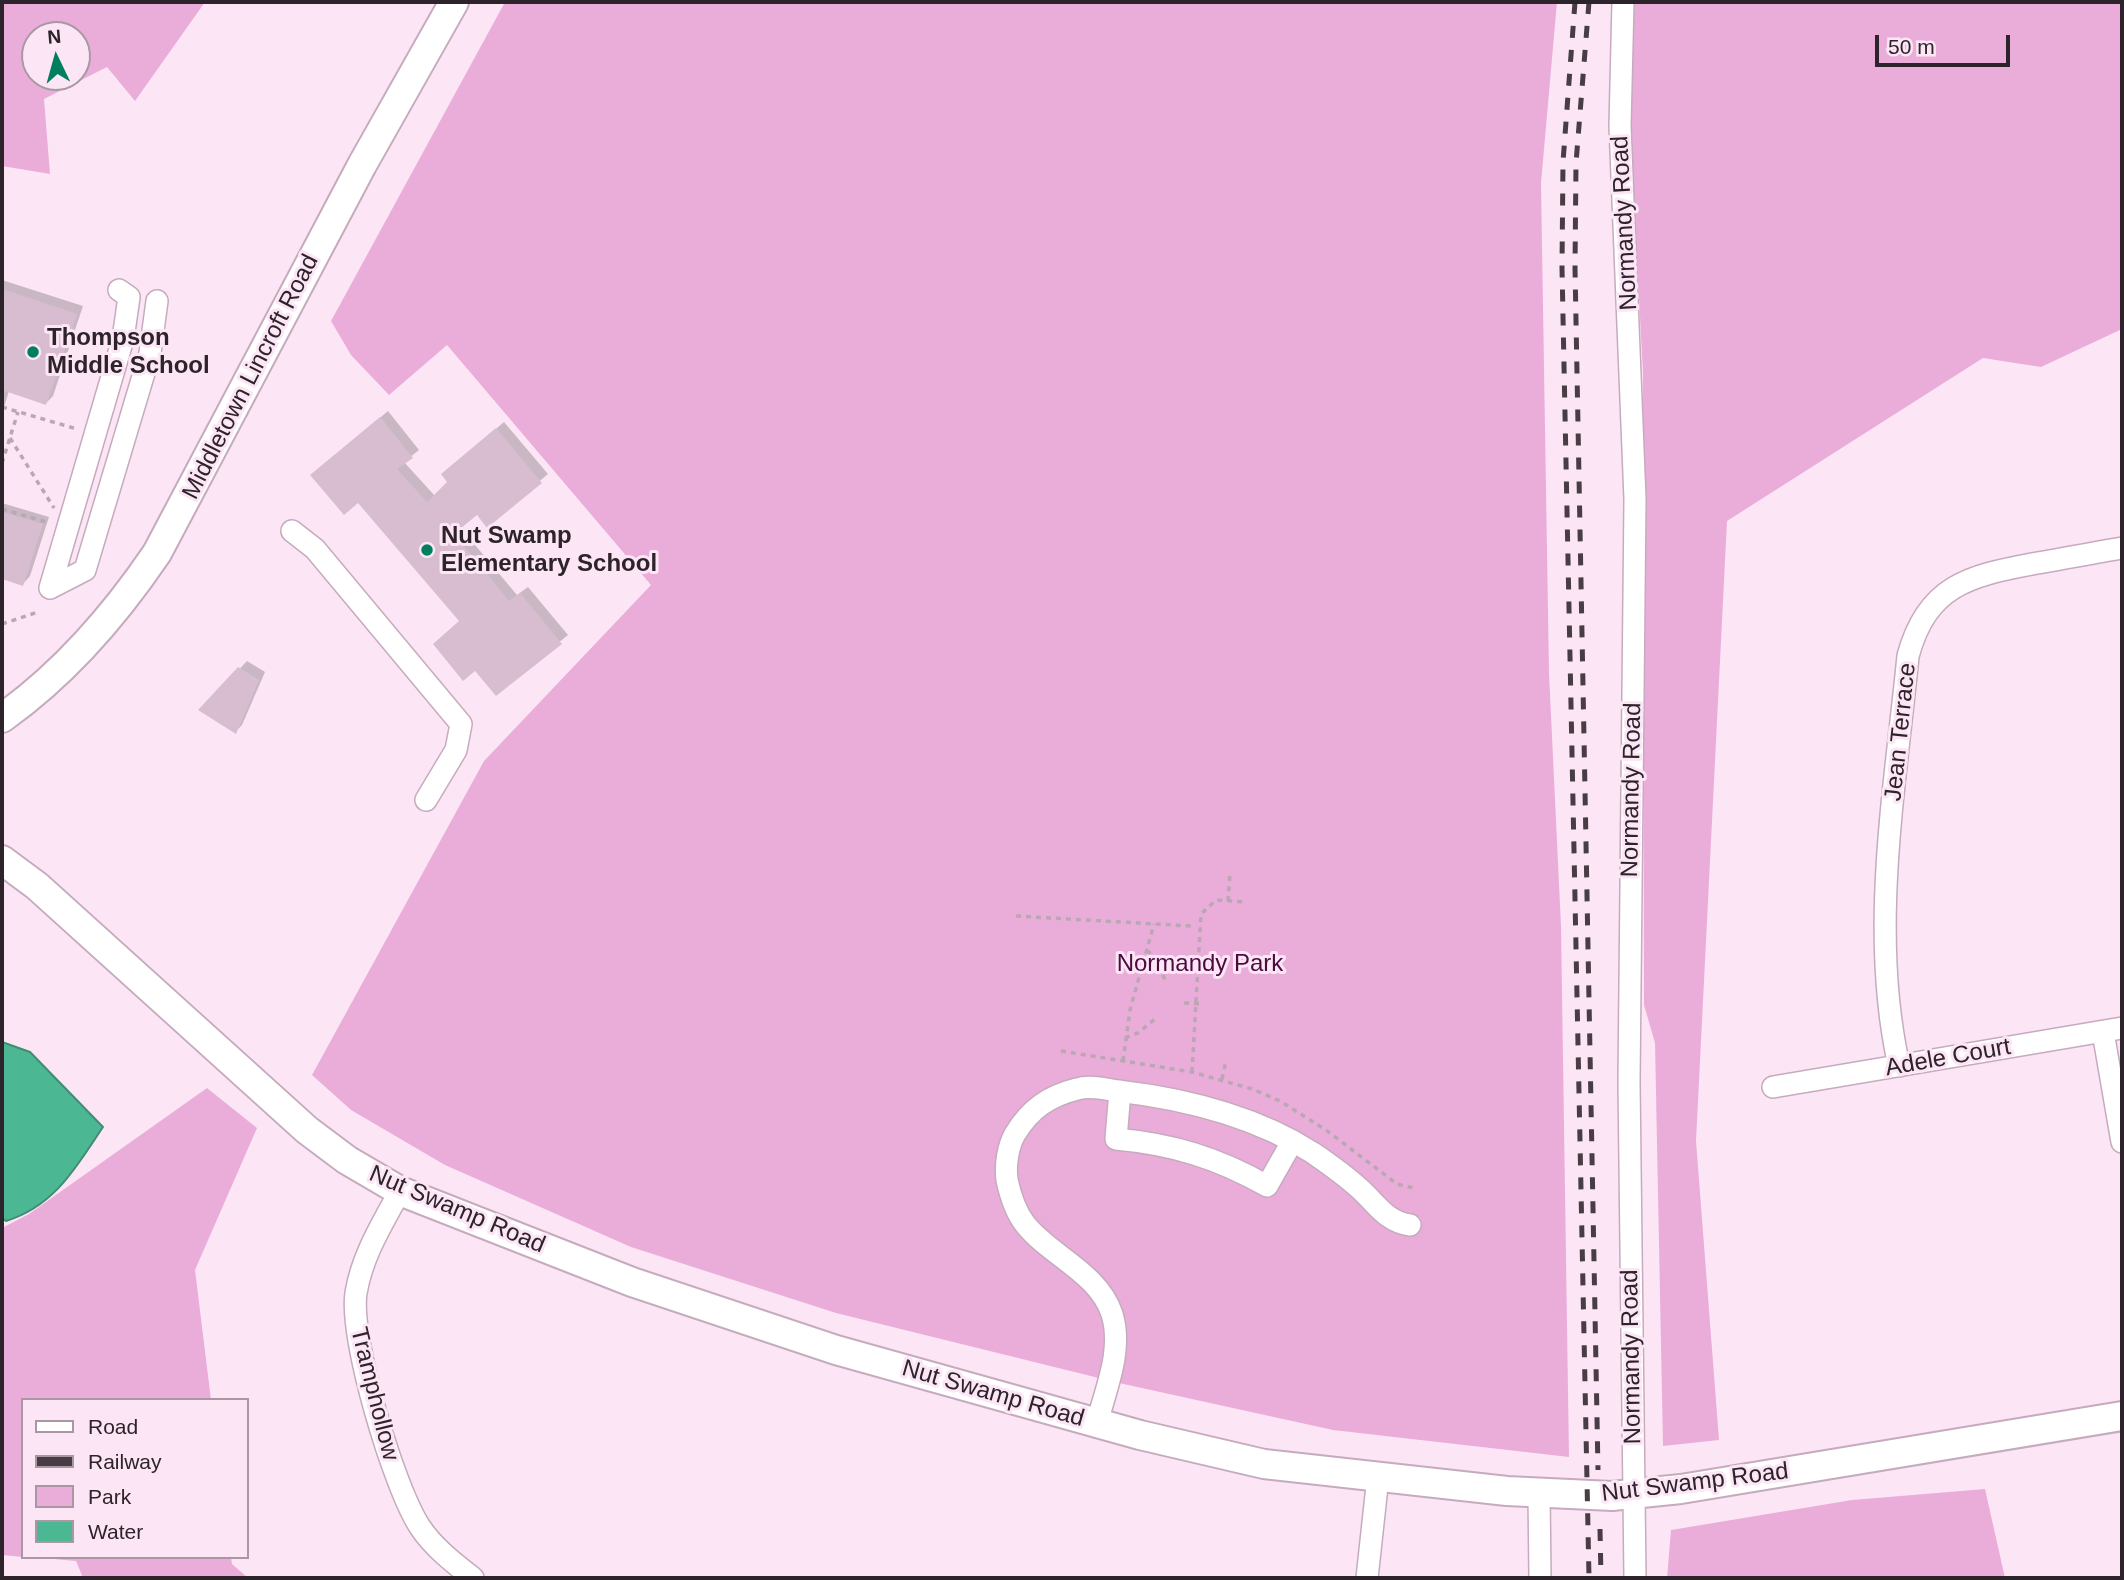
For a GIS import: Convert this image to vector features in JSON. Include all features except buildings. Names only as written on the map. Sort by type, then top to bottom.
[{"type":"main road","name":"Middletown Lincroft Road","points":[[2,718],[53,676],[93,636],[133,589],[157,553],[362,165],[454,2]]},
{"type":"main road","name":"Nut Swamp Road","points":[[2,860],[37,886],[307,1130],[347,1160],[400,1191],[713,1310],[836,1350],[1218,1455],[1378,1477],[1539,1494],[1633,1494],[1907,1453],[2122,1416]]},
{"type":"street","name":"Normandy Road","points":[[1623,2],[1620,126],[1636,499],[1629,1081],[1635,1578]]},
{"type":"street","points":[[119,290],[129,297],[130,304],[123,339],[57,584],[85,570],[150,353],[158,301],[123,339]]},
{"type":"street","points":[[292,531],[316,549],[461,724],[456,750],[426,800]]},
{"type":"street","name":"Jean Terrace","points":[[1899,1066],[1887,1004],[1886,902],[1908,656],[1919,624],[1941,597],[1966,579],[2122,548]]},
{"type":"street","points":[[2113,1030],[2122,1142]]},
{"type":"street","name":"Adele Court","points":[[1773,1087],[2113,1030]]},
{"type":"street","points":[[1097,1423],[1114,1360],[1116,1340],[1112,1315],[1095,1287],[1024,1223],[1011,1197],[1006,1172],[1010,1143],[1026,1115],[1056,1094],[1084,1087],[1167,1097],[1224,1112],[1313,1153],[1360,1189],[1387,1216],[1410,1225]]},
{"type":"street","points":[[1120,1091],[1116,1139],[1156,1142],[1194,1151],[1267,1186],[1292,1142]]},
{"type":"street","name":"Tramphollow","points":[[400,1191],[360,1271],[355,1296],[356,1334],[406,1504],[433,1543],[473,1578]]},
{"type":"street","points":[[1367,1578],[1378,1477]]},
{"type":"street","points":[[1539,1494],[1540,1578]]},
{"type":"path","points":[[2,407],[82,430]]},
{"type":"path","points":[[2,463],[18,412]]},
{"type":"path","points":[[10,438],[59,515]]},
{"type":"path","points":[[2,509],[56,525]]},
{"type":"path","points":[[2,624],[38,612]]},
{"type":"path","points":[[1228,901],[1230,873]]},
{"type":"path","points":[[1192,1072],[1201,914],[1216,901],[1246,902]]},
{"type":"path","points":[[1016,916],[1191,926]]},
{"type":"path","points":[[1123,1061],[1125,1038],[1154,924]]},
{"type":"path","points":[[1147,950],[1158,962],[1166,983]]},
{"type":"path","points":[[1184,1003],[1202,1004]]},
{"type":"path","points":[[1125,1038],[1138,1033],[1155,1019]]},
{"type":"path","points":[[1222,1079],[1226,1061]]},
{"type":"green space","points":[[2,2],[205,2],[135,101],[107,67],[91,75],[91,21],[21,21],[21,91],[60,91],[44,99],[50,174],[2,166]]},
{"type":"green space","name":"Normandy Park","points":[[505,2],[1557,2],[1541,183],[1549,673],[1561,926],[1569,1457],[1333,1430],[1119,1383],[836,1313],[631,1247],[445,1165],[351,1110],[312,1075],[484,761],[651,585],[447,345],[389,395],[351,355],[331,321]]},
{"type":"green space","points":[[1635,2],[2122,2],[2122,329],[2041,367],[1983,358],[1727,521],[1696,1141],[1719,1440],[1663,1446],[1655,1043],[1644,1005],[1643,373],[1628,91]]},
{"type":"green space","points":[[207,1088],[257,1128],[195,1270],[211,1398],[21,1398],[21,1557],[2,1555],[2,1228],[29,1214]]},
{"type":"green space","points":[[1985,1489],[2005,1578],[1667,1578],[1671,1530],[1852,1500]]},
{"type":"green space","points":[[54,1559],[231,1559],[232,1564],[248,1578],[83,1578],[76,1561]]},
{"type":"water","points":[[2,1042],[30,1052],[103,1127],[73,1170],[51,1195],[38,1206],[6,1221],[2,1218]]},
{"type":"railway","points":[[1575,2],[1563,162],[1562,268],[1589,1578]]},
{"type":"railway","points":[[1589,2],[1576,163],[1575,268],[1598,1470]]},
{"type":"railway","points":[[1600,1529],[1601,1578]]},
{"type":"place","name":"Thompson Middle School","points":[[33,352]]},
{"type":"place","name":"Nut Swamp Elementary School","points":[[427,550]]}]
